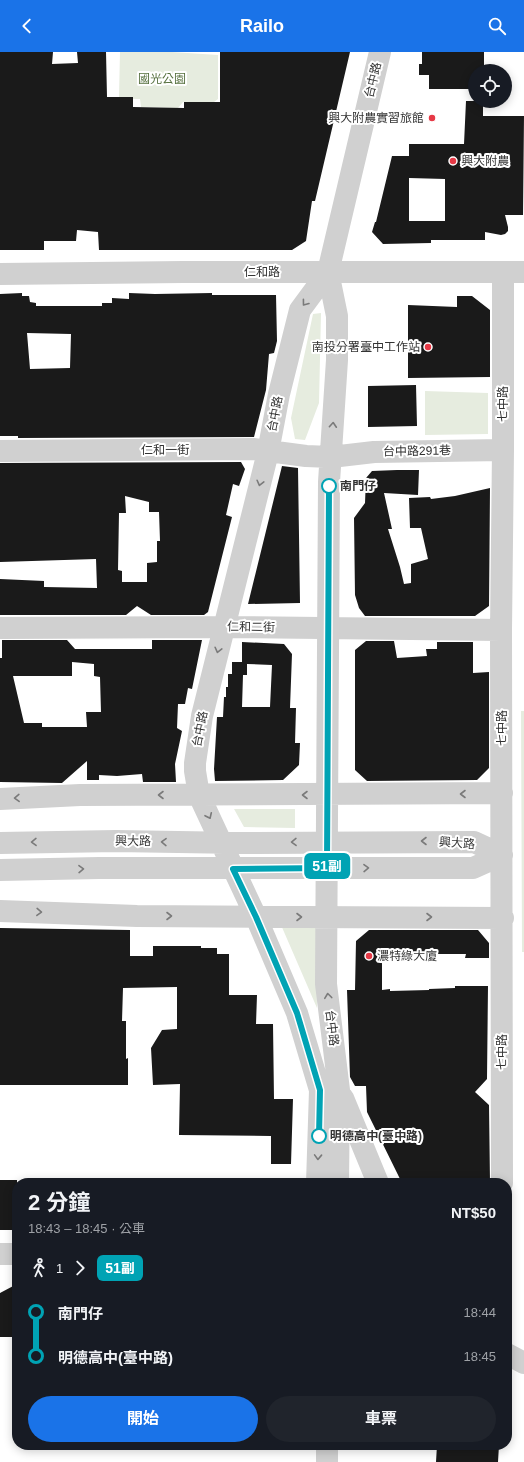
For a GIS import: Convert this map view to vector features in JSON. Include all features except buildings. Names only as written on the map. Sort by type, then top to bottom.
[{"type":"street","name":"台中路","points":[[318,1178],[320,1090],[297,1013],[256,917],[199,795],[195,771],[196,752],[202,716],[268,452],[279,394],[300,310],[328,272],[380,52]]},
{"type":"street","name":"仁和路","points":[[0,274],[183,272],[524,272]]},
{"type":"street","name":"台中路","points":[[328,272],[337,323],[337,360],[330,458],[327,628],[326,984],[339,1090],[338,1178]]},
{"type":"street","name":"七中路","points":[[502,1178],[503,918],[501,630],[503,272]]},
{"type":"street","name":"仁和一街","points":[[0,451],[253,450],[330,458]]},
{"type":"street","name":"台中路291巷","points":[[330,458],[374,452],[503,450]]},
{"type":"street","name":"仁和二街","points":[[0,628],[224,627],[501,630]]},
{"type":"street","points":[[0,798],[80,795],[502,793]]},
{"type":"street","name":"興大路","points":[[0,843],[116,841],[474,842],[502,855]]},
{"type":"street","name":"興大路","points":[[0,870],[99,868],[473,868],[502,855]]},
{"type":"street","points":[[0,911],[137,916],[503,918]]},
{"type":"street","name":"台中路","points":[[339,1090],[376,1178]]},
{"type":"street","points":[[0,1254],[12,1254]]},
{"type":"street","points":[[512,1357],[524,1363]]},
{"type":"street","points":[[327,1450],[327,1462]]},
{"type":"green space","name":"國光公園","points":[[120,52],[172,52],[218,55],[218,99],[214,102],[183,102],[178,108],[141,107],[140,99],[133,99],[133,97],[119,97]]},
{"type":"green space","points":[[321,313],[319,403],[305,440],[295,439],[291,418],[313,314]]},
{"type":"green space","points":[[425,391],[488,393],[488,434],[425,435]]},
{"type":"green space","points":[[521,711],[524,711],[524,952],[522,952]]},
{"type":"green space","points":[[234,809],[295,809],[295,828],[244,827]]},
{"type":"green space","points":[[316,924],[317,1008],[281,925]]},
{"type":"bus line","name":"51副","points":[[319,1136],[320,1090],[297,1013],[256,917],[233,869],[327,868],[327,628],[329,486]]},
{"type":"place","name":"興大附農實習旅館","points":[[432,118]]},
{"type":"place","name":"興大附農","points":[[453,161]]},
{"type":"place","name":"南投分署臺中工作站","points":[[428,347]]},
{"type":"place","name":"南門仔","points":[[329,486]]},
{"type":"place","name":"濃特綠大廈","points":[[369,956]]},
{"type":"place","name":"明德高中(臺中路)","points":[[319,1136]]}]
